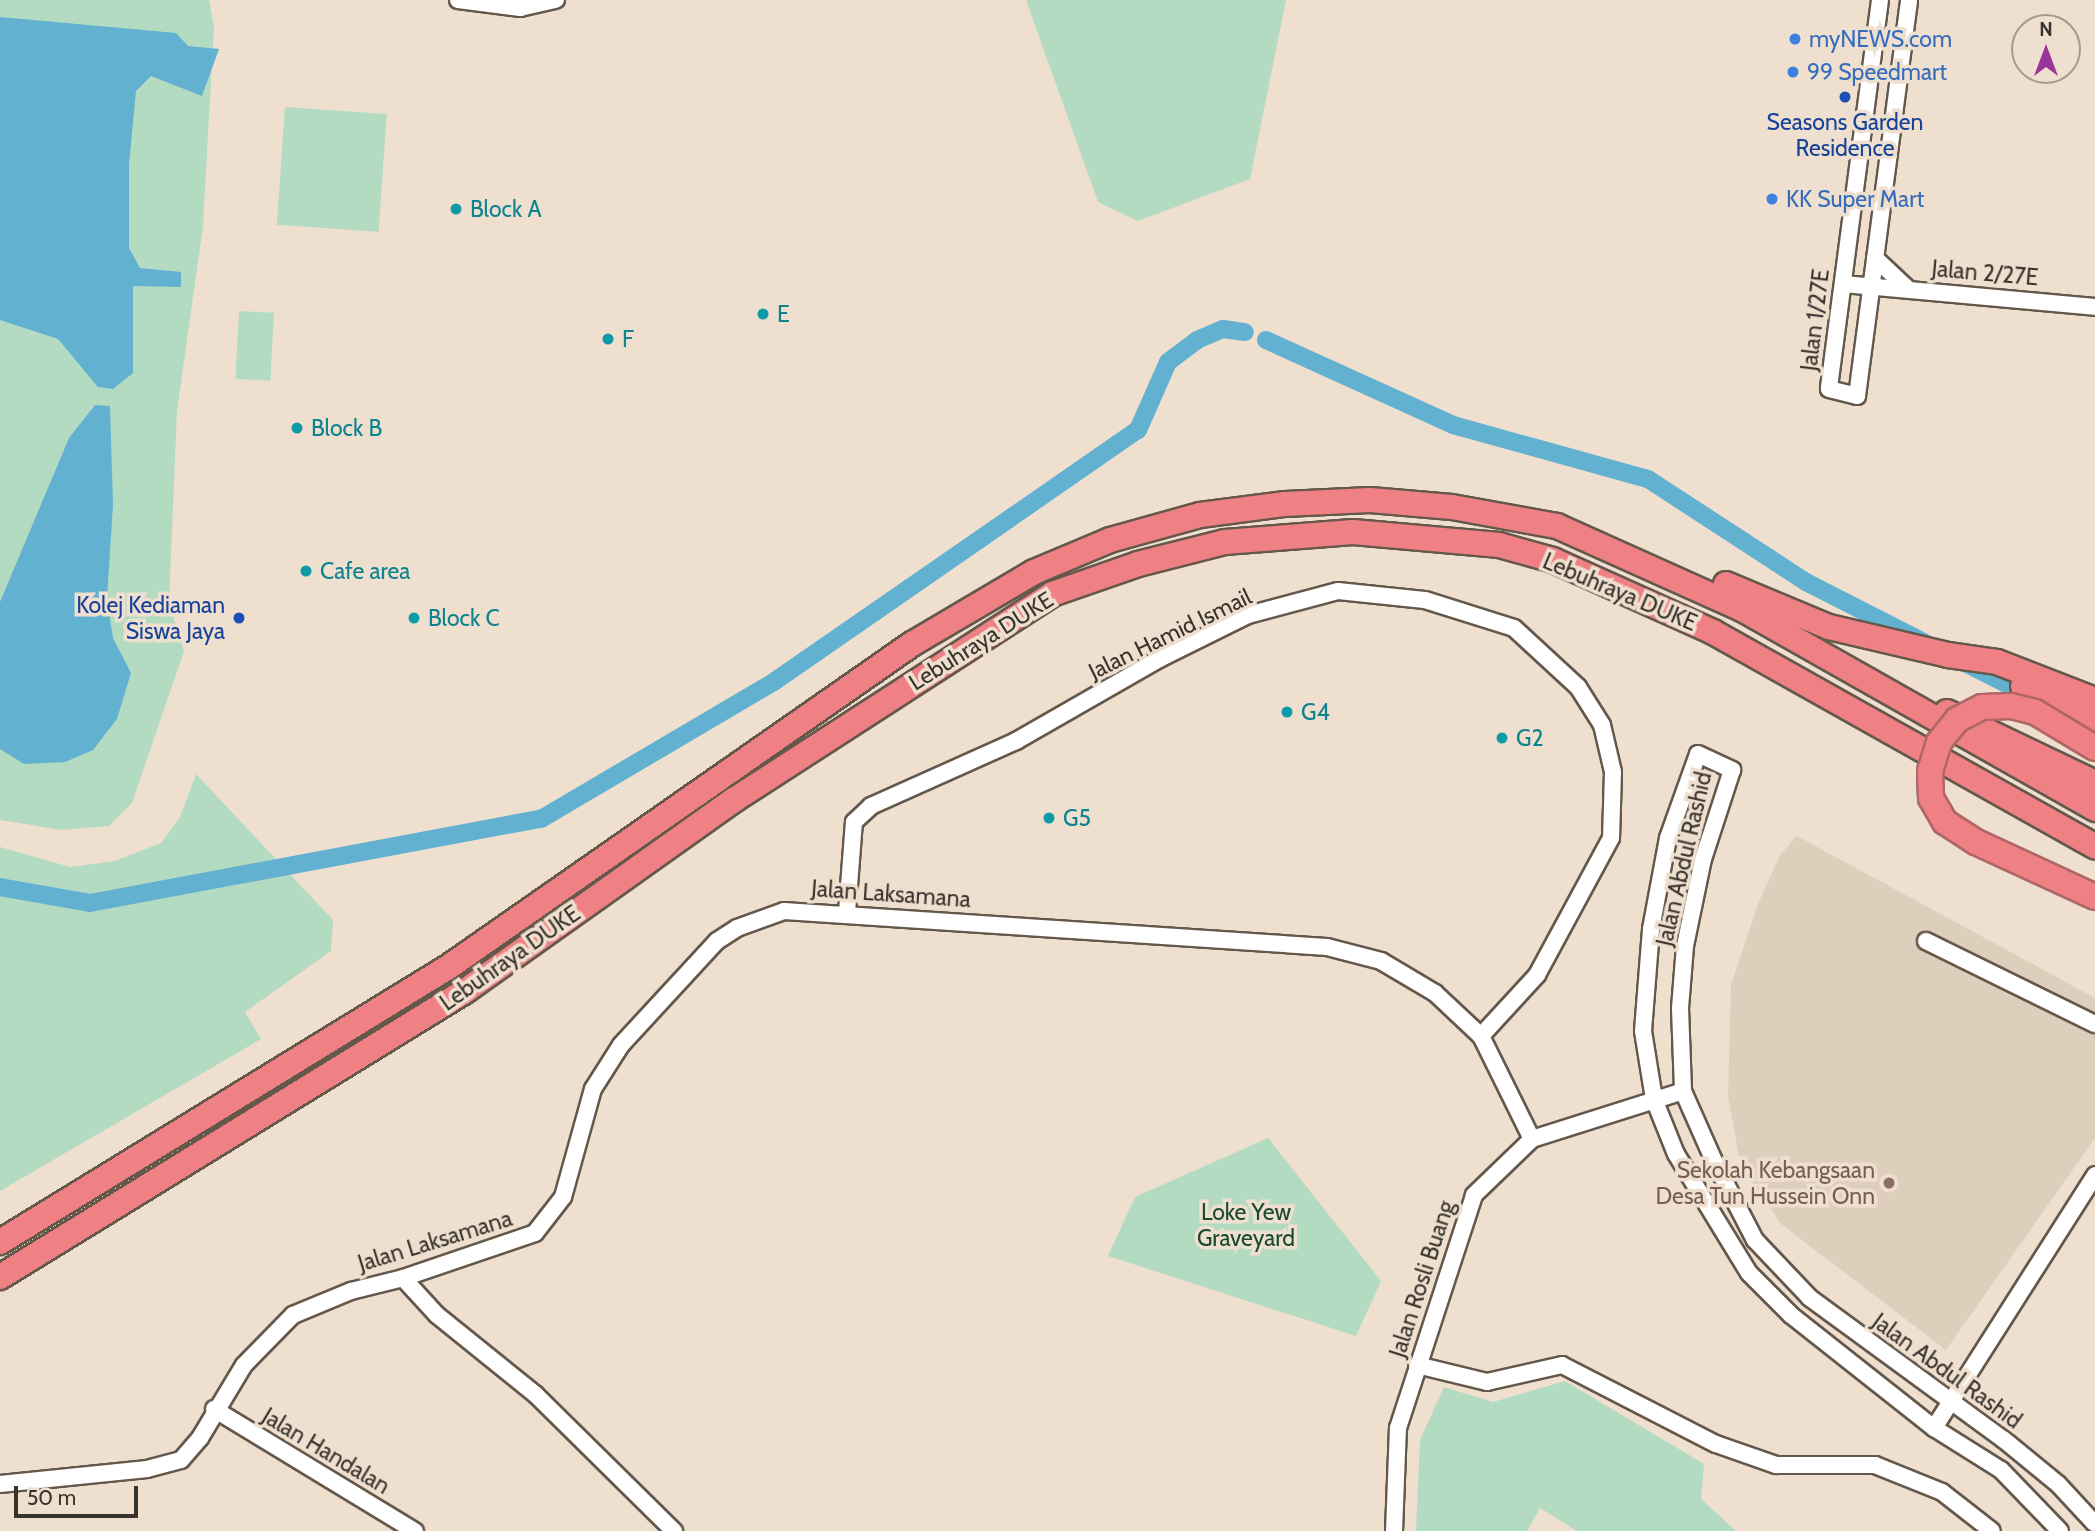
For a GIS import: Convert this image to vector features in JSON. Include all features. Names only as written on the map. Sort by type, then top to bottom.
[{"type":"highway","name":"Lebuhraya DUKE","points":[[0,1242],[450,966],[912,644],[1034,572],[1110,540],[1187,519],[1285,504],[1370,500],[1521,517],[1557,526],[1707,591],[2095,809]]},
{"type":"highway","points":[[1557,526],[1651,550],[1829,627],[1948,655],[1997,662],[2095,700]]},
{"type":"highway","name":"Lebuhraya DUKE","points":[[0,1277],[465,991],[734,800],[1052,594],[1138,564],[1226,542],[1289,534],[1353,532],[1499,545],[1607,581],[1713,632],[2095,846]]},
{"type":"highway","points":[[1948,655],[2035,692],[2095,725]]},
{"type":"highway","points":[[1871,684],[1984,726],[2095,783]]},
{"type":"highway","points":[[2095,748],[2035,712],[2011,706],[1982,707],[1957,720],[1939,742],[1930,771],[1931,797],[1945,822],[2026,865],[2095,897]]},
{"type":"highway","points":[[2026,865],[2095,909]]},
{"type":"street","points":[[458,0],[520,8],[556,0]]},
{"type":"street","name":"Jalan 1/27E","points":[[1880,0],[1829,389],[1857,396],[1909,0]]},
{"type":"street","points":[[1868,311],[1882,299],[1908,289],[1875,258]]},
{"type":"street","name":"Jalan 2/27E","points":[[1843,284],[2095,307]]},
{"type":"street","name":"Jalan Hamid Ismail","points":[[847,912],[854,822],[871,806],[1016,741],[1159,659],[1248,615],[1338,591],[1425,600],[1514,628],[1523,636],[1578,687],[1602,725],[1613,772],[1611,838],[1537,975],[1481,1036]]},
{"type":"street","name":"Jalan Abdul Rashid","points":[[2060,1531],[2001,1470],[1934,1428],[1791,1315],[1749,1273],[1676,1154],[1654,1099],[1643,1031],[1651,929],[1668,838],[1698,754],[1732,770],[1703,859],[1685,946],[1680,1008],[1683,1091],[1755,1240],[1810,1298],[2059,1484],[2095,1524]]},
{"type":"street","name":"Jalan Laksamana","points":[[0,1484],[147,1469],[181,1460],[196,1444],[214,1409],[244,1365],[293,1315],[351,1291],[403,1278],[535,1233],[552,1216],[563,1197],[593,1089],[621,1045],[718,941],[737,928],[784,911],[847,912],[1327,947],[1381,961],[1434,993],[1481,1036],[1532,1139]]},
{"type":"street","points":[[1926,941],[2095,1024]]},
{"type":"street","name":"Jalan Rosli Buang","points":[[1394,1531],[1398,1428],[1416,1365],[1474,1195],[1532,1139],[1683,1091]]},
{"type":"street","points":[[1934,1428],[2095,1175]]},
{"type":"street","points":[[403,1278],[436,1315],[536,1395],[674,1531]]},
{"type":"street","points":[[1416,1365],[1487,1382],[1562,1365],[1716,1444],[1776,1465],[1875,1465],[1942,1492],[1992,1531]]},
{"type":"street","name":"Jalan Handalan","points":[[214,1409],[415,1531]]},
{"type":"shaded area","points":[[1797,836],[2095,998],[2095,1138],[1946,1350],[1781,1224],[1740,1164],[1728,1095],[1731,985],[1758,904],[1780,855]]},
{"type":"green space","points":[[0,0],[209,0],[214,27],[203,226],[177,411],[169,604],[184,651],[132,803],[109,826],[62,830],[0,820]]},
{"type":"green space","points":[[1026,0],[1286,0],[1250,179],[1138,221],[1098,202]]},
{"type":"green space","points":[[285,107],[387,114],[379,232],[277,225]]},
{"type":"green space","points":[[239,311],[274,313],[270,381],[235,379]]},
{"type":"green space","points":[[196,774],[333,920],[331,951],[245,1012],[261,1039],[0,1191],[0,847],[70,867],[115,861],[161,843],[180,817]]},
{"type":"green space","name":"Loke Yew Graveyard","points":[[1268,1138],[1381,1281],[1356,1336],[1108,1256],[1135,1197]]},
{"type":"green space","points":[[1565,1381],[1704,1464],[1701,1499],[1736,1531],[1577,1531],[1540,1508],[1527,1531],[1416,1531],[1420,1440],[1444,1387],[1493,1402]]},
{"type":"water","points":[[0,17],[176,33],[188,46],[219,49],[202,96],[151,76],[136,91],[129,164],[129,248],[140,268],[181,272],[181,287],[133,286],[133,373],[113,389],[98,387],[58,339],[0,320]]},
{"type":"water","points":[[95,405],[110,406],[113,505],[107,599],[113,638],[131,673],[117,719],[93,750],[65,762],[24,764],[0,749],[0,602],[69,438]]},
{"type":"waterway","points":[[0,887],[90,903],[541,819],[775,681],[1138,430],[1168,362],[1197,340],[1223,329],[1245,332]]},
{"type":"waterway","points":[[1266,340],[1453,425],[1648,479],[1806,582],[1924,642]]},
{"type":"waterway","points":[[1961,661],[2030,696]]},
{"type":"place","name":"myNEWS.com","points":[[1795,39]]},
{"type":"place","name":"99 Speedmart","points":[[1793,72]]},
{"type":"place","name":"Seasons Garden Residence","points":[[1845,97]]},
{"type":"place","name":"KK Super Mart","points":[[1772,199]]},
{"type":"place","name":"Block A","points":[[456,209]]},
{"type":"place","name":"E","points":[[763,314]]},
{"type":"place","name":"F","points":[[608,339]]},
{"type":"place","name":"Block B","points":[[297,428]]},
{"type":"place","name":"Cafe area","points":[[306,571]]},
{"type":"place","name":"Kolej Kediaman Siswa Jaya","points":[[239,618]]},
{"type":"place","name":"Block C","points":[[414,618]]},
{"type":"place","name":"G4","points":[[1287,712]]},
{"type":"place","name":"G2","points":[[1502,738]]},
{"type":"place","name":"G5","points":[[1049,818]]},
{"type":"place","name":"Sekolah Kebangsaan Desa Tun Hussein Onn","points":[[1889,1183]]}]
